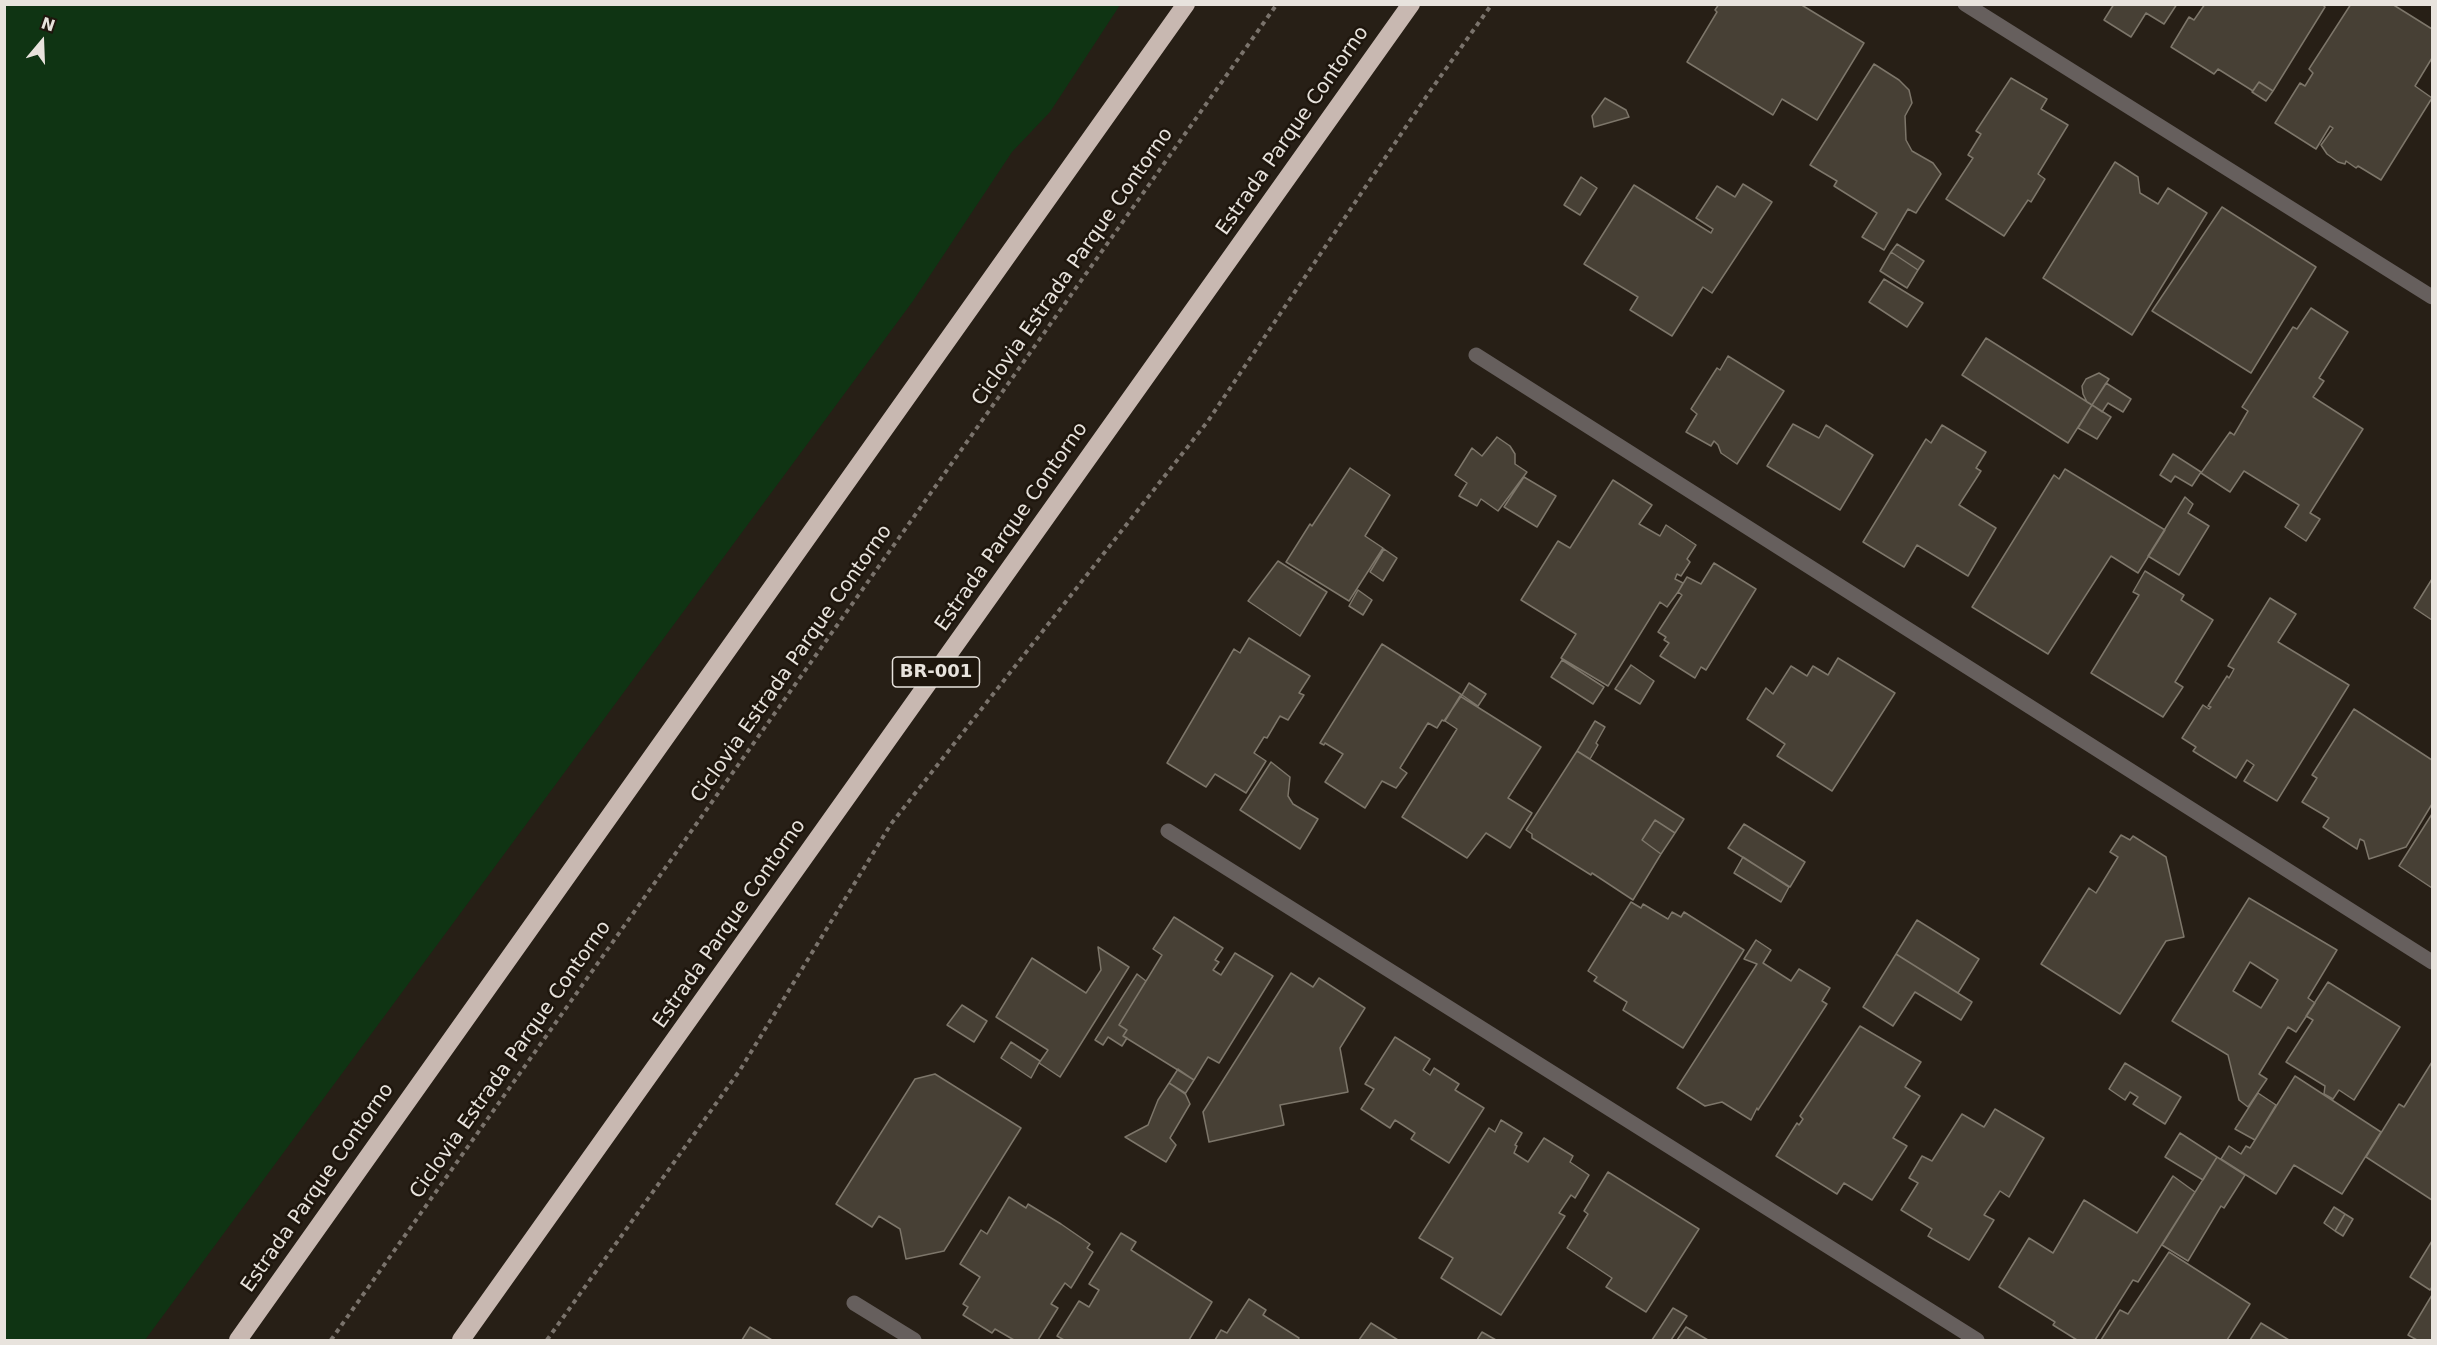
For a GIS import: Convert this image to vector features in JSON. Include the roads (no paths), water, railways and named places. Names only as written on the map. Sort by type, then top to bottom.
[{"type":"highway","name":"Estrada Parque Contorno","points":[[238,1341],[1186,4]]},
{"type":"highway","name":"Estrada Parque Contorno","points":[[461,1341],[1411,4]]},
{"type":"street","points":[[1965,4],[2433,297]]},
{"type":"street","points":[[1476,355],[2433,962]]},
{"type":"street","points":[[1168,831],[1977,1341]]},
{"type":"street","points":[[854,1303],[914,1341]]}]
